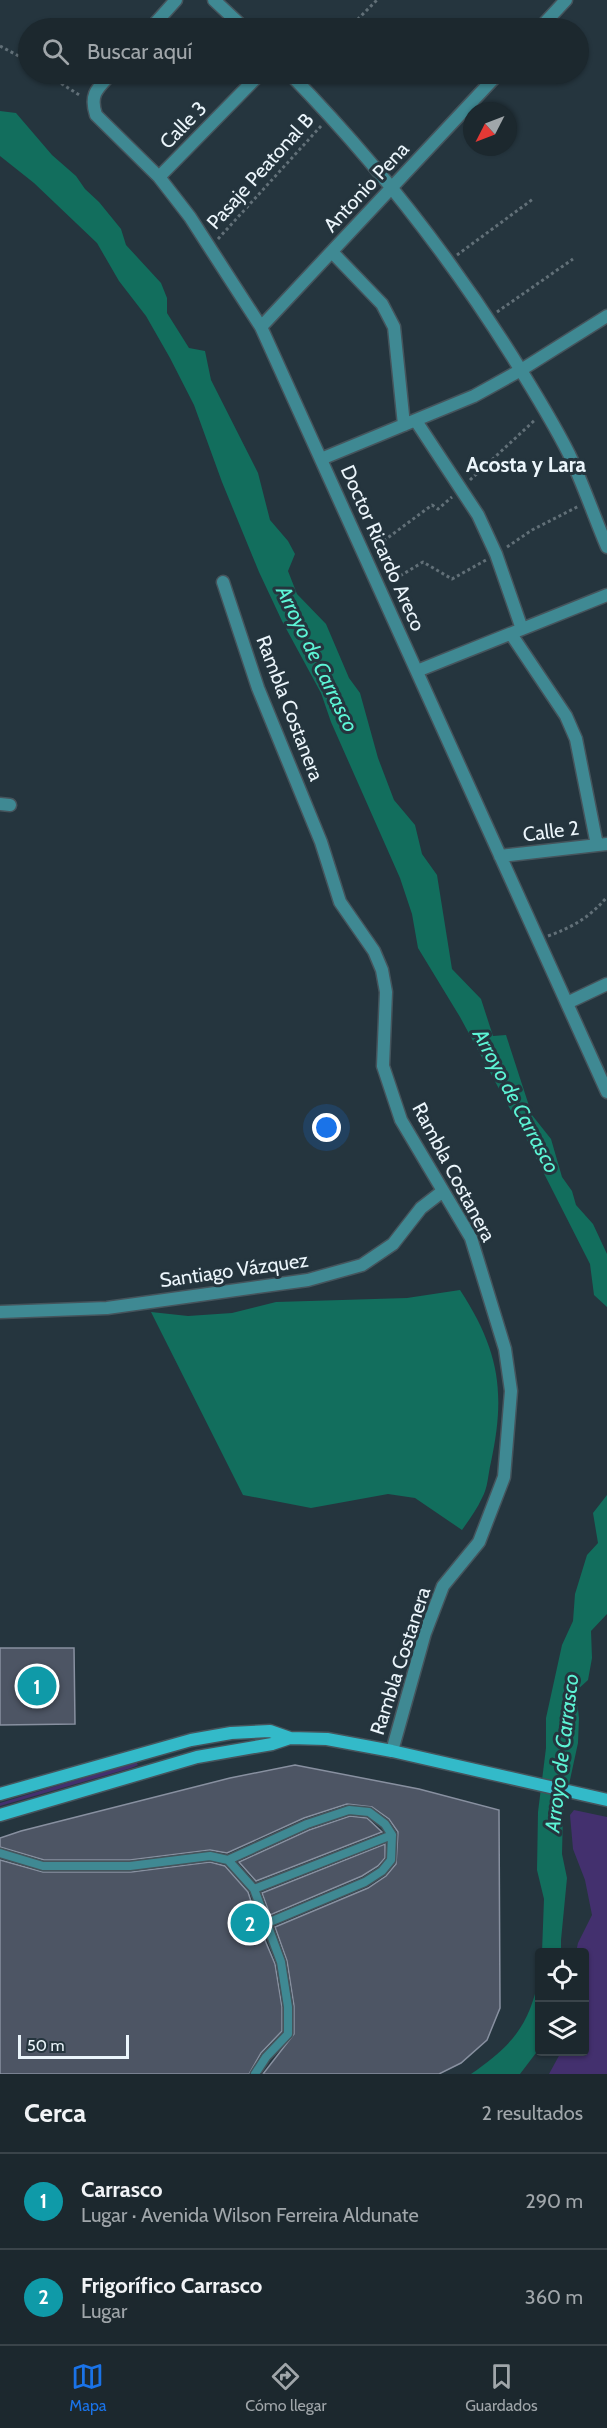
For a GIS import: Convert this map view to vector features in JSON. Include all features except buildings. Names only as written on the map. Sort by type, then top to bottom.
[{"type":"main road","points":[[0,1794],[191,1740],[231,1733],[270,1731],[290,1738],[327,1739],[392,1751],[605,1799]]},
{"type":"main road","points":[[0,1815],[197,1757],[272,1744],[290,1738]]},
{"type":"street","points":[[160,18],[176,0]]},
{"type":"street","points":[[214,0],[233,18]]},
{"type":"street","points":[[549,18],[566,0]]},
{"type":"street","points":[[92,104],[95,92],[102,84]]},
{"type":"street","name":"Calle 3","points":[[159,177],[251,84]]},
{"type":"street","points":[[300,84],[393,187],[488,318],[546,410],[569,455],[607,547]]},
{"type":"street","name":"Antonio Pena","points":[[261,327],[489,84]]},
{"type":"street","name":"Doctor Ricardo Areco","points":[[92,104],[96,115],[159,177],[211,247],[261,327],[607,1092]]},
{"type":"street","points":[[332,252],[382,304],[394,327],[404,425]]},
{"type":"street","points":[[321,459],[474,396],[521,370],[607,316]]},
{"type":"street","points":[[416,421],[478,515],[496,554],[517,632],[566,716],[576,739],[602,845]]},
{"type":"street","name":"Rambla Costanera","points":[[223,582],[258,688],[321,842],[340,902],[375,951],[382,970],[386,992],[383,1066],[401,1120],[471,1238],[505,1349],[511,1391],[504,1477],[479,1542],[443,1586],[425,1633],[392,1751]]},
{"type":"street","points":[[417,671],[607,595]]},
{"type":"street","name":"Calle 2","points":[[500,856],[602,845]]},
{"type":"street","points":[[567,1003],[607,984]]},
{"type":"street","name":"Santiago Vázquez","points":[[0,1312],[107,1308],[308,1280],[362,1265],[393,1244],[422,1208],[443,1191]]},
{"type":"lane","points":[[228,1860],[307,1824],[349,1810],[369,1812],[385,1824],[392,1835],[391,1860],[382,1871],[365,1882],[265,1924]]},
{"type":"lane","points":[[254,1889],[392,1835]]},
{"type":"lane","points":[[0,1853],[44,1866],[130,1866],[210,1856],[228,1860],[254,1889],[265,1924],[281,1962],[288,2007],[288,2034],[267,2056],[255,2074]]},
{"type":"path","points":[[359,18],[376,0]]},
{"type":"path","points":[[0,46],[18,56]]},
{"type":"path","points":[[61,84],[92,104]]},
{"type":"path","name":"Pasaje Peatonal B","points":[[211,247],[330,116]]},
{"type":"path","points":[[448,261],[533,199]]},
{"type":"path","points":[[488,318],[573,259]]},
{"type":"path","points":[[538,940],[572,927],[593,913],[607,897]]},
{"type":"shaded area","points":[[136,1762],[138,1765],[131,1768],[0,1806],[0,1803]]},
{"type":"shaded area","points":[[574,1810],[607,1817],[607,2074],[549,2074],[559,2056],[589,2056],[589,1948],[577,1948],[592,1915],[585,1880],[573,1849],[570,1815]]},
{"type":"water","name":"Arroyo de Carrasco","points":[[0,111],[16,113],[52,155],[76,176],[85,189],[99,202],[121,229],[126,245],[161,283],[167,298],[167,313],[189,348],[205,351],[211,380],[258,473],[270,520],[288,541],[295,554],[288,571],[297,594],[326,624],[349,678],[360,693],[378,758],[394,800],[415,825],[422,854],[437,875],[452,969],[481,999],[493,1036],[506,1035],[532,1115],[551,1139],[562,1177],[572,1191],[576,1205],[593,1224],[607,1254],[607,1307],[594,1295],[590,1264],[528,1142],[460,1017],[418,948],[412,914],[400,878],[331,722],[321,693],[282,621],[259,572],[222,482],[194,405],[146,316],[119,281],[97,243],[34,183],[0,156]]},
{"type":"water","points":[[460,1290],[491,1352],[498,1393],[496,1437],[487,1485],[478,1506],[462,1530],[415,1498],[388,1494],[311,1508],[243,1495],[151,1312],[188,1316],[232,1313],[276,1302],[407,1298]]},
{"type":"water","name":"Arroyo de Carrasco","points":[[607,1495],[607,1614],[591,1631],[592,1658],[588,1680],[576,1691],[579,1718],[578,1743],[563,1812],[562,1854],[567,1878],[561,1948],[542,1948],[544,1899],[537,1870],[538,1812],[546,1748],[546,1718],[562,1645],[573,1621],[575,1594],[587,1555],[598,1543],[593,1513]]},
{"type":"water","points":[[535,1993],[535,2054],[520,2074],[471,2074],[508,2044],[524,2022]]},
{"type":"place","name":"Carrasco","points":[[37,1686]]},
{"type":"place","name":"Frigorífico Carrasco","points":[[250,1923]]},
{"type":"district","name":"Acosta y Lara","points":[[526,465]]}]
